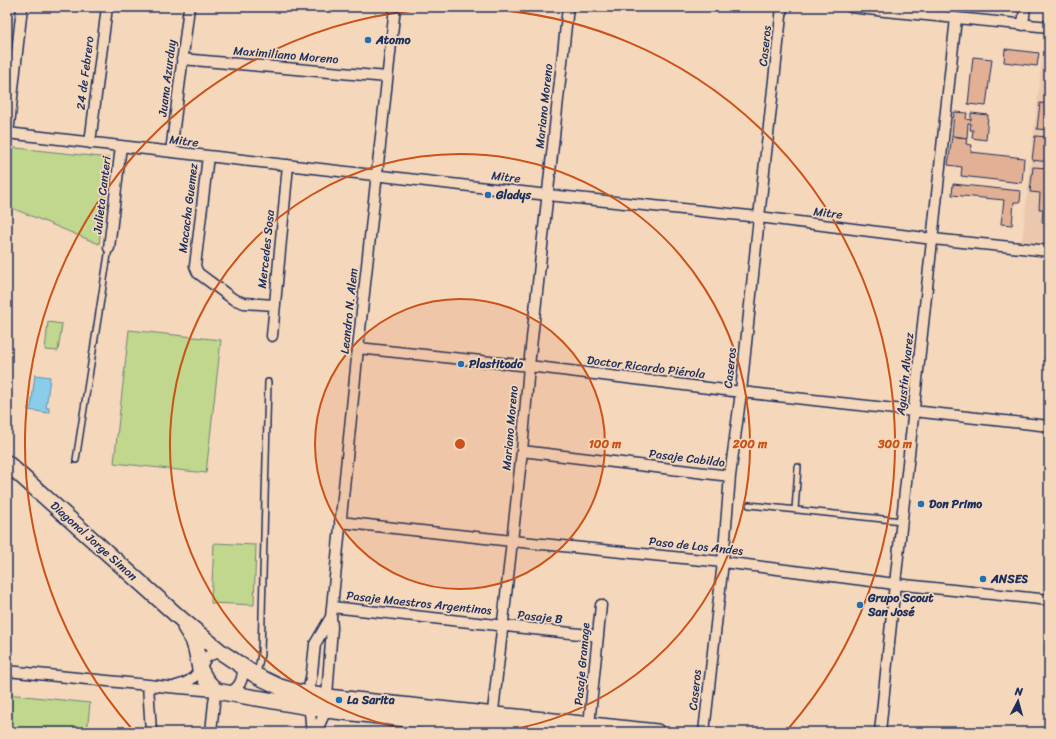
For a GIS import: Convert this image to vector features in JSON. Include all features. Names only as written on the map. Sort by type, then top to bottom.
[{"type":"main road","name":"Diagonal Jorge Simon","points":[[7,463],[180,619],[221,652]]},
{"type":"main road","points":[[180,619],[194,645],[200,669],[206,680],[222,693],[308,701],[492,725],[522,732]]},
{"type":"main road","points":[[221,652],[257,676],[308,701]]},
{"type":"main road","points":[[492,725],[590,725],[657,732]]},
{"type":"street","points":[[8,134],[22,7]]},
{"type":"street","name":"24 de Febrero","points":[[90,143],[107,7]]},
{"type":"street","name":"Juana Azurduy","points":[[171,152],[189,7]]},
{"type":"street","name":"Leandro N. Alem","points":[[316,732],[326,704],[340,522],[395,7]]},
{"type":"street","name":"Mariano Moreno","points":[[492,725],[568,7]]},
{"type":"street","name":"Caseros","points":[[704,732],[723,562],[730,476],[741,392],[758,218],[782,7]]},
{"type":"street","points":[[851,7],[886,9],[956,18],[1049,27]]},
{"type":"street","points":[[1023,25],[1025,7]]},
{"type":"street","name":"Agustín Alvarez","points":[[880,732],[956,18]]},
{"type":"street","name":"Maximiliano Moreno","points":[[182,59],[387,77]]},
{"type":"street","name":"Mitre","points":[[8,134],[1049,251]]},
{"type":"street","name":"Julieta Canteri","points":[[109,248],[121,146]]},
{"type":"street","name":"Macacha Guemez","points":[[208,156],[195,266],[198,273],[233,299],[244,303],[274,305]]},
{"type":"street","name":"Mercedes Sosa","points":[[272,336],[288,165]]},
{"type":"street","name":"Doctor Ricardo Piérola","points":[[358,348],[529,366],[741,392],[1049,426]]},
{"type":"street","name":"Pasaje Cabildo","points":[[522,450],[730,476]]},
{"type":"street","name":"Paso de Los Andes","points":[[340,522],[723,562],[895,584],[1049,600]]},
{"type":"street","name":"Pasaje Gramage","points":[[590,725],[601,605]]},
{"type":"street","name":"Leandro N. Alem","points":[[311,732],[308,701],[315,644],[332,612]]},
{"type":"street","name":"Pasaje Maestros Argentinos","points":[[332,612],[503,626]]},
{"type":"street","name":"Pasaje B","points":[[503,626],[598,636]]},
{"type":"street","points":[[168,687],[181,685],[191,681],[204,661],[210,655],[221,652]]},
{"type":"street","points":[[7,671],[222,693],[236,689],[243,676],[243,667]]},
{"type":"street","points":[[148,685],[151,732]]},
{"type":"street","points":[[211,732],[214,703],[222,693]]},
{"type":"lane","points":[[76,460],[109,248]]},
{"type":"lane","points":[[257,676],[261,654],[268,382]]},
{"type":"lane","points":[[795,510],[798,467]]},
{"type":"lane","points":[[749,505],[902,521]]},
{"type":"shaded area","points":[[1044,41],[1049,42],[1049,245],[1022,242]]},
{"type":"green space","points":[[7,147],[110,158],[99,244],[7,206]]},
{"type":"green space","points":[[48,322],[62,324],[58,351],[45,350]]},
{"type":"green space","points":[[129,330],[221,340],[206,473],[114,463]]},
{"type":"green space","points":[[214,543],[256,545],[254,605],[211,603]]},
{"type":"green space","points":[[7,694],[90,703],[87,732],[7,732]]},
{"type":"water","points":[[35,375],[50,377],[46,408],[49,408],[49,413],[28,410],[28,407],[31,407]]},
{"type":"building","points":[[1005,49],[1039,53],[1037,66],[1004,62]]},
{"type":"building","points":[[973,57],[992,59],[986,106],[968,104]]},
{"type":"building","points":[[1040,103],[1049,104],[1049,130],[1037,129]]},
{"type":"building","points":[[954,112],[967,113],[966,119],[971,120],[971,113],[988,115],[986,140],[972,138],[973,130],[970,130],[971,123],[968,123],[967,138],[952,136]]},
{"type":"building","points":[[952,136],[967,138],[966,144],[972,145],[971,152],[1024,158],[1022,183],[961,176],[962,167],[948,165]]},
{"type":"building","points":[[1035,136],[1049,137],[1049,162],[1032,160]]},
{"type":"building","points":[[1033,167],[1049,168],[1049,224],[1042,223],[1043,209],[1039,209],[1040,193],[1030,192]]},
{"type":"building","points":[[953,184],[1021,191],[1020,202],[1014,202],[1012,225],[1001,224],[1004,200],[952,195]]},
{"type":"place","name":"Atomo","points":[[368,40]]},
{"type":"place","name":"Gladys","points":[[488,195]]},
{"type":"place","name":"Plastitodo","points":[[461,364]]},
{"type":"place","name":"Don Primo","points":[[921,504]]},
{"type":"place","name":"ANSES","points":[[983,579]]},
{"type":"place","name":"Grupo Scout San José","points":[[860,605]]},
{"type":"place","name":"La Sarita","points":[[339,700]]}]
